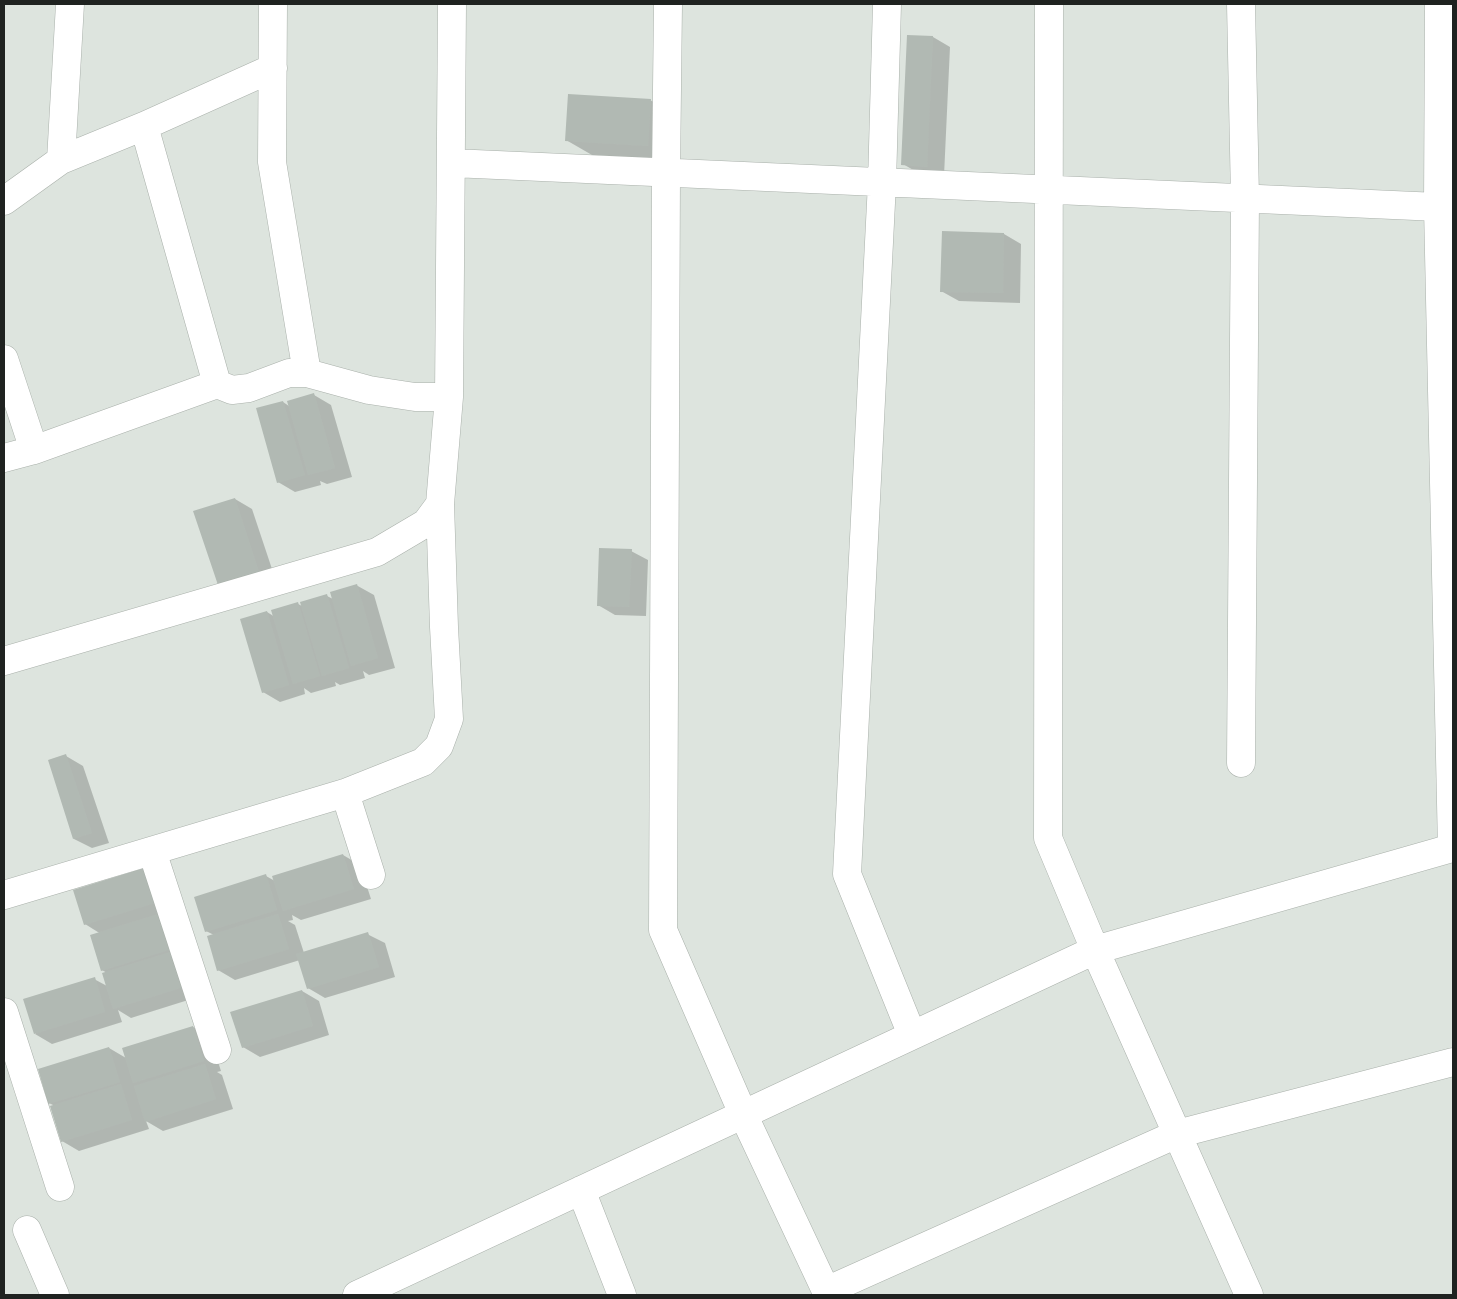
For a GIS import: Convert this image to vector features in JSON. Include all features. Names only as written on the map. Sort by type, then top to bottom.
[{"type":"street","points":[[62,160],[70,4]]},
{"type":"street","points":[[273,4],[272,162],[307,373]]},
{"type":"street","points":[[4,895],[345,794],[423,762],[439,746],[450,719],[444,627],[440,504],[449,397],[452,4]]},
{"type":"street","points":[[668,4],[663,930],[743,1114],[827,1293],[1177,1134],[1453,1062]]},
{"type":"street","points":[[887,4],[882,183],[847,874],[912,1035]]},
{"type":"street","points":[[1049,4],[1048,838],[1094,950],[1249,1295]]},
{"type":"street","points":[[1241,4],[1245,198],[1241,763]]},
{"type":"street","points":[[356,1295],[389,1288],[581,1190],[1094,950],[1453,848],[1438,207],[1439,4]]},
{"type":"street","points":[[4,201],[62,160],[144,126],[273,68]]},
{"type":"street","points":[[144,126],[217,384]]},
{"type":"street","points":[[452,164],[1438,207]]},
{"type":"street","points":[[4,359],[34,450]]},
{"type":"street","points":[[4,458],[34,450],[217,384],[232,390],[249,388],[289,373],[307,373],[369,390],[415,397],[449,397]]},
{"type":"street","points":[[4,661],[377,552],[426,523],[440,504]]},
{"type":"street","points":[[345,794],[371,875]]},
{"type":"street","points":[[152,851],[217,1050]]},
{"type":"street","points":[[4,1012],[60,1187]]},
{"type":"street","points":[[581,1190],[622,1295]]},
{"type":"street","points":[[27,1230],[55,1295]]},
{"type":"building","points":[[907,35],[933,36],[927,167],[901,165]]},
{"type":"building","points":[[568,94],[651,99],[648,146],[565,141]]},
{"type":"building","points":[[942,231],[1004,233],[1003,293],[940,292]]},
{"type":"building","points":[[314,393],[335,468],[308,475],[287,401]]},
{"type":"building","points":[[283,401],[305,475],[277,483],[256,408]]},
{"type":"building","points":[[235,498],[259,572],[218,585],[193,511]]},
{"type":"building","points":[[599,548],[632,549],[629,607],[597,606]]},
{"type":"building","points":[[357,584],[378,658],[351,666],[330,592]]},
{"type":"building","points":[[327,594],[349,668],[322,676],[300,602]]},
{"type":"building","points":[[298,602],[320,676],[293,684],[271,610]]},
{"type":"building","points":[[267,611],[289,685],[262,693],[240,619]]},
{"type":"building","points":[[66,754],[92,833],[73,839],[48,760]]},
{"type":"building","points":[[343,854],[354,889],[283,911],[272,876]]},
{"type":"building","points":[[144,868],[155,903],[84,925],[73,890]]},
{"type":"building","points":[[266,874],[277,910],[205,932],[194,897]]},
{"type":"building","points":[[162,913],[172,949],[101,971],[90,935]]},
{"type":"building","points":[[278,914],[289,949],[217,971],[207,936]]},
{"type":"building","points":[[368,932],[379,967],[307,989],[296,954]]},
{"type":"building","points":[[174,951],[184,987],[113,1009],[102,973]]},
{"type":"building","points":[[95,977],[105,1012],[34,1034],[23,999]]},
{"type":"building","points":[[302,990],[313,1026],[242,1048],[230,1012]]},
{"type":"building","points":[[193,1026],[204,1061],[133,1083],[122,1048]]},
{"type":"building","points":[[109,1047],[120,1082],[48,1104],[38,1069]]},
{"type":"building","points":[[205,1064],[216,1099],[145,1122],[134,1086]]},
{"type":"building","points":[[121,1084],[132,1120],[61,1142],[50,1106]]}]
